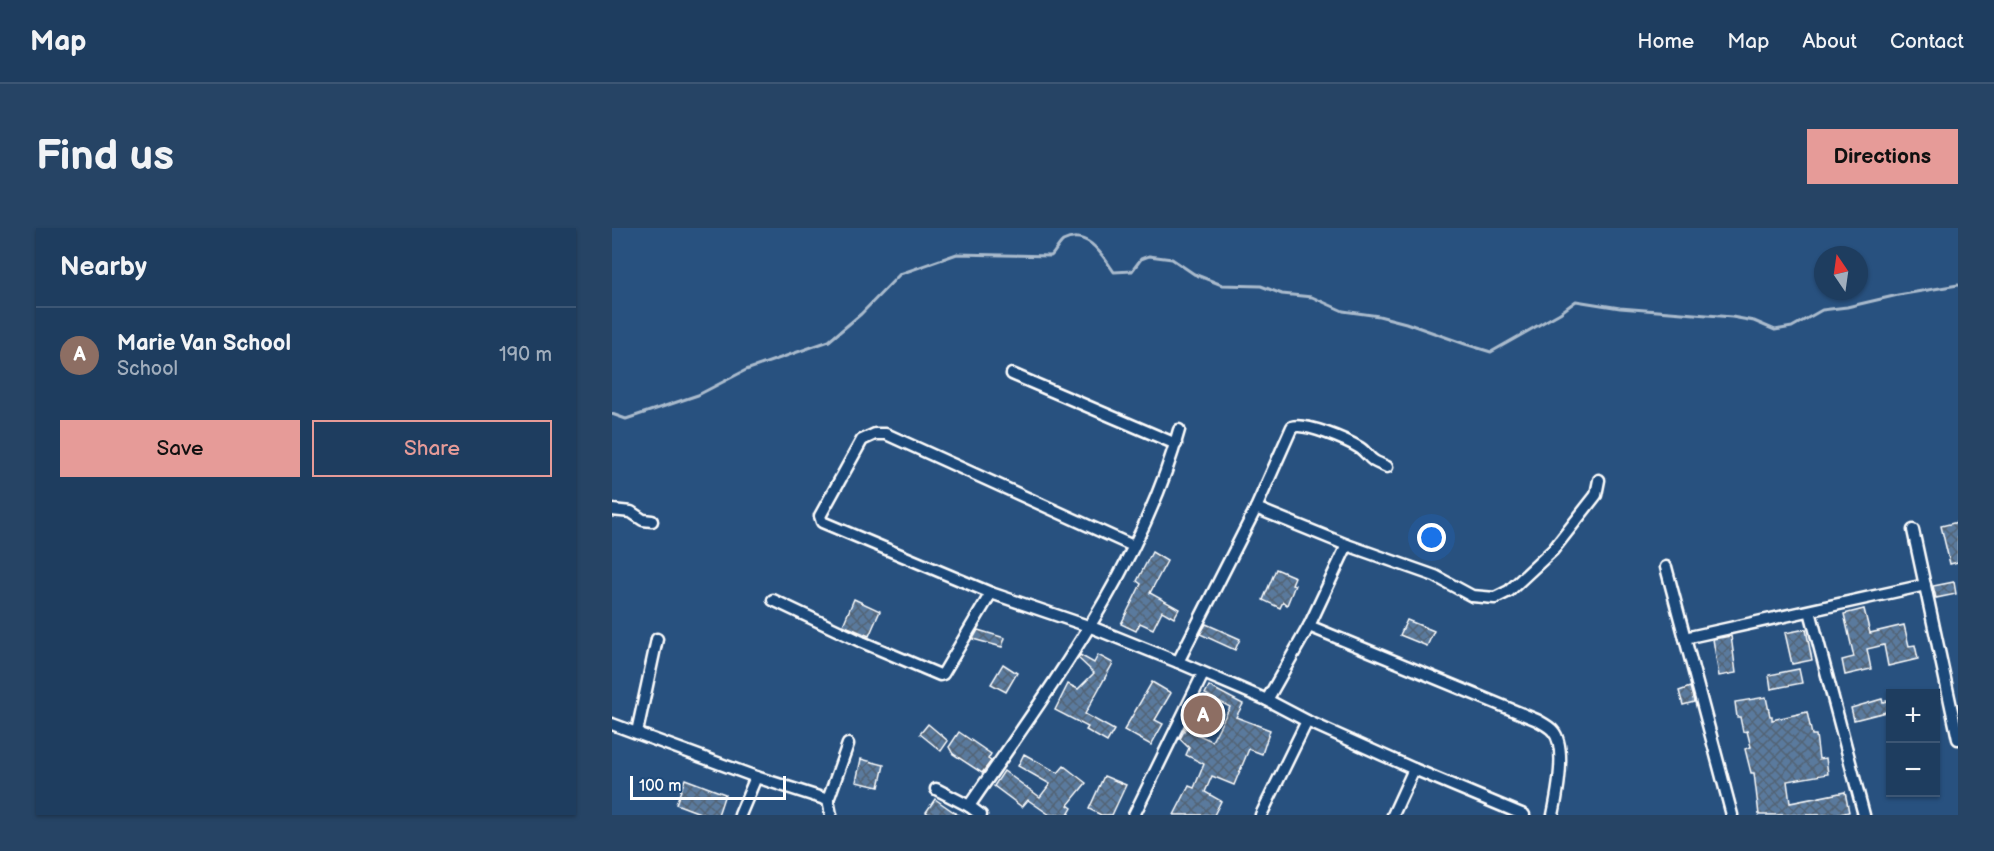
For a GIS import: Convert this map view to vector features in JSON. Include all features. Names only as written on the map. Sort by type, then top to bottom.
[{"type":"street","points":[[1012,374],[1176,444]]},
{"type":"street","points":[[1178,662],[1256,508],[1292,427],[1298,425],[1356,446],[1373,461],[1387,467]]},
{"type":"street","points":[[969,806],[1091,627],[1157,494],[1179,430]]},
{"type":"street","points":[[1133,546],[886,434],[876,434],[862,440],[820,516],[822,522],[991,593],[1091,627],[1178,662],[1267,700],[1307,721],[1507,811],[1524,815]]},
{"type":"street","points":[[1256,508],[1347,545],[1435,576],[1472,596],[1495,598],[1509,591],[1552,550],[1596,495],[1599,480]]},
{"type":"street","points":[[612,510],[631,512],[643,520],[652,521]]},
{"type":"street","points":[[1913,530],[1952,686],[1958,739]]},
{"type":"street","points":[[1267,700],[1309,626],[1347,545]]},
{"type":"street","points":[[1666,567],[1732,815]]},
{"type":"street","points":[[1685,638],[1925,585]]},
{"type":"street","points":[[773,600],[862,642],[940,675],[943,674],[991,593]]},
{"type":"street","points":[[1810,611],[1864,815]]},
{"type":"street","points":[[1309,626],[1537,720],[1553,730],[1557,740],[1561,771],[1553,815]]},
{"type":"street","points":[[637,732],[657,639]]},
{"type":"street","points":[[1134,815],[1203,674]]},
{"type":"street","points":[[1261,815],[1307,721]]},
{"type":"street","points":[[612,724],[756,777],[828,800]]},
{"type":"street","points":[[831,815],[828,800],[848,744]]},
{"type":"street","points":[[1393,815],[1414,769]]},
{"type":"street","points":[[740,815],[756,777]]},
{"type":"street","points":[[936,789],[981,815]]},
{"type":"building","points":[[1958,522],[1958,562],[1950,564],[1941,526]]},
{"type":"building","points":[[1152,552],[1167,561],[1150,593],[1179,609],[1174,618],[1162,611],[1153,629],[1140,623],[1136,631],[1121,624],[1141,584],[1137,581]]},
{"type":"building","points":[[1276,569],[1295,577],[1292,584],[1295,585],[1287,605],[1283,602],[1280,608],[1263,600]]},
{"type":"building","points":[[1954,582],[1956,594],[1936,598],[1933,586]]},
{"type":"building","points":[[854,599],[880,611],[869,636],[843,625]]},
{"type":"building","points":[[1864,609],[1870,633],[1904,625],[1909,646],[1915,645],[1918,659],[1888,666],[1884,645],[1867,649],[1871,669],[1845,675],[1842,660],[1854,657],[1844,614]]},
{"type":"building","points":[[1407,620],[1434,631],[1427,646],[1400,635]]},
{"type":"building","points":[[1206,624],[1240,639],[1235,650],[1200,634]]},
{"type":"building","points":[[1806,629],[1812,660],[1792,664],[1785,633]]},
{"type":"building","points":[[978,630],[1005,638],[1002,647],[973,639]]},
{"type":"building","points":[[1731,636],[1736,673],[1719,676],[1713,639]]},
{"type":"building","points":[[1080,655],[1094,663],[1098,655],[1113,663],[1085,714],[1114,730],[1107,742],[1086,730],[1088,727],[1055,710],[1068,684],[1078,689],[1094,673],[1078,658]]},
{"type":"building","points":[[1003,664],[1017,673],[1006,692],[991,684]]},
{"type":"building","points":[[1799,669],[1802,683],[1771,689],[1769,675]]},
{"type":"building","points":[[1152,682],[1171,693],[1155,720],[1163,724],[1151,745],[1124,730]]},
{"type":"building","points":[[1209,686],[1243,704],[1236,717],[1270,730],[1262,754],[1249,749],[1234,785],[1212,776],[1205,792],[1221,801],[1214,815],[1174,815],[1189,786],[1194,788],[1204,764],[1186,755],[1189,748],[1180,739],[1187,725],[1194,733],[1212,741],[1230,707],[1205,694]]},
{"type":"building","points":[[1690,687],[1694,702],[1683,705],[1679,691]]},
{"type":"building","points":[[1766,697],[1772,720],[1807,712],[1812,735],[1816,735],[1819,759],[1826,758],[1828,774],[1787,781],[1790,803],[1845,792],[1849,812],[1836,815],[1759,815],[1754,773],[1751,773],[1745,749],[1751,747],[1747,731],[1743,732],[1740,717],[1737,717],[1735,702]]},
{"type":"building","points":[[1882,699],[1883,702],[1886,701],[1886,712],[1854,720],[1851,708]]},
{"type":"building","points":[[928,724],[948,741],[941,751],[920,734]]},
{"type":"building","points":[[959,732],[991,754],[988,759],[991,761],[982,773],[953,754],[949,747]]},
{"type":"building","points":[[1024,754],[1058,773],[1064,766],[1086,783],[1068,805],[1072,808],[1068,815],[1050,815],[1028,800],[1022,807],[994,786],[1004,771],[1040,797],[1050,784],[1018,766]]},
{"type":"building","points":[[861,759],[884,765],[879,787],[856,782]]},
{"type":"building","points":[[1104,776],[1126,785],[1112,815],[1101,815],[1089,809]]},
{"type":"building","points":[[685,779],[725,794],[718,815],[705,815],[676,804]]},
{"type":"building","points":[[935,799],[958,815],[930,815],[926,812]]},
{"type":"waterway","points":[[612,414],[626,419],[698,395],[746,370],[829,341],[861,314],[900,274],[957,254],[1051,256],[1063,241],[1072,238],[1087,241],[1099,252],[1114,272],[1132,271],[1141,259],[1149,256],[1172,259],[1194,274],[1222,285],[1261,286],[1282,294],[1312,297],[1343,311],[1379,316],[1406,323],[1491,352],[1560,313],[1576,301],[1620,308],[1732,317],[1754,321],[1775,330],[1792,327],[1822,310],[1958,285]]},
{"type":"place","name":"Marie Van School","points":[[1203,715]]}]
